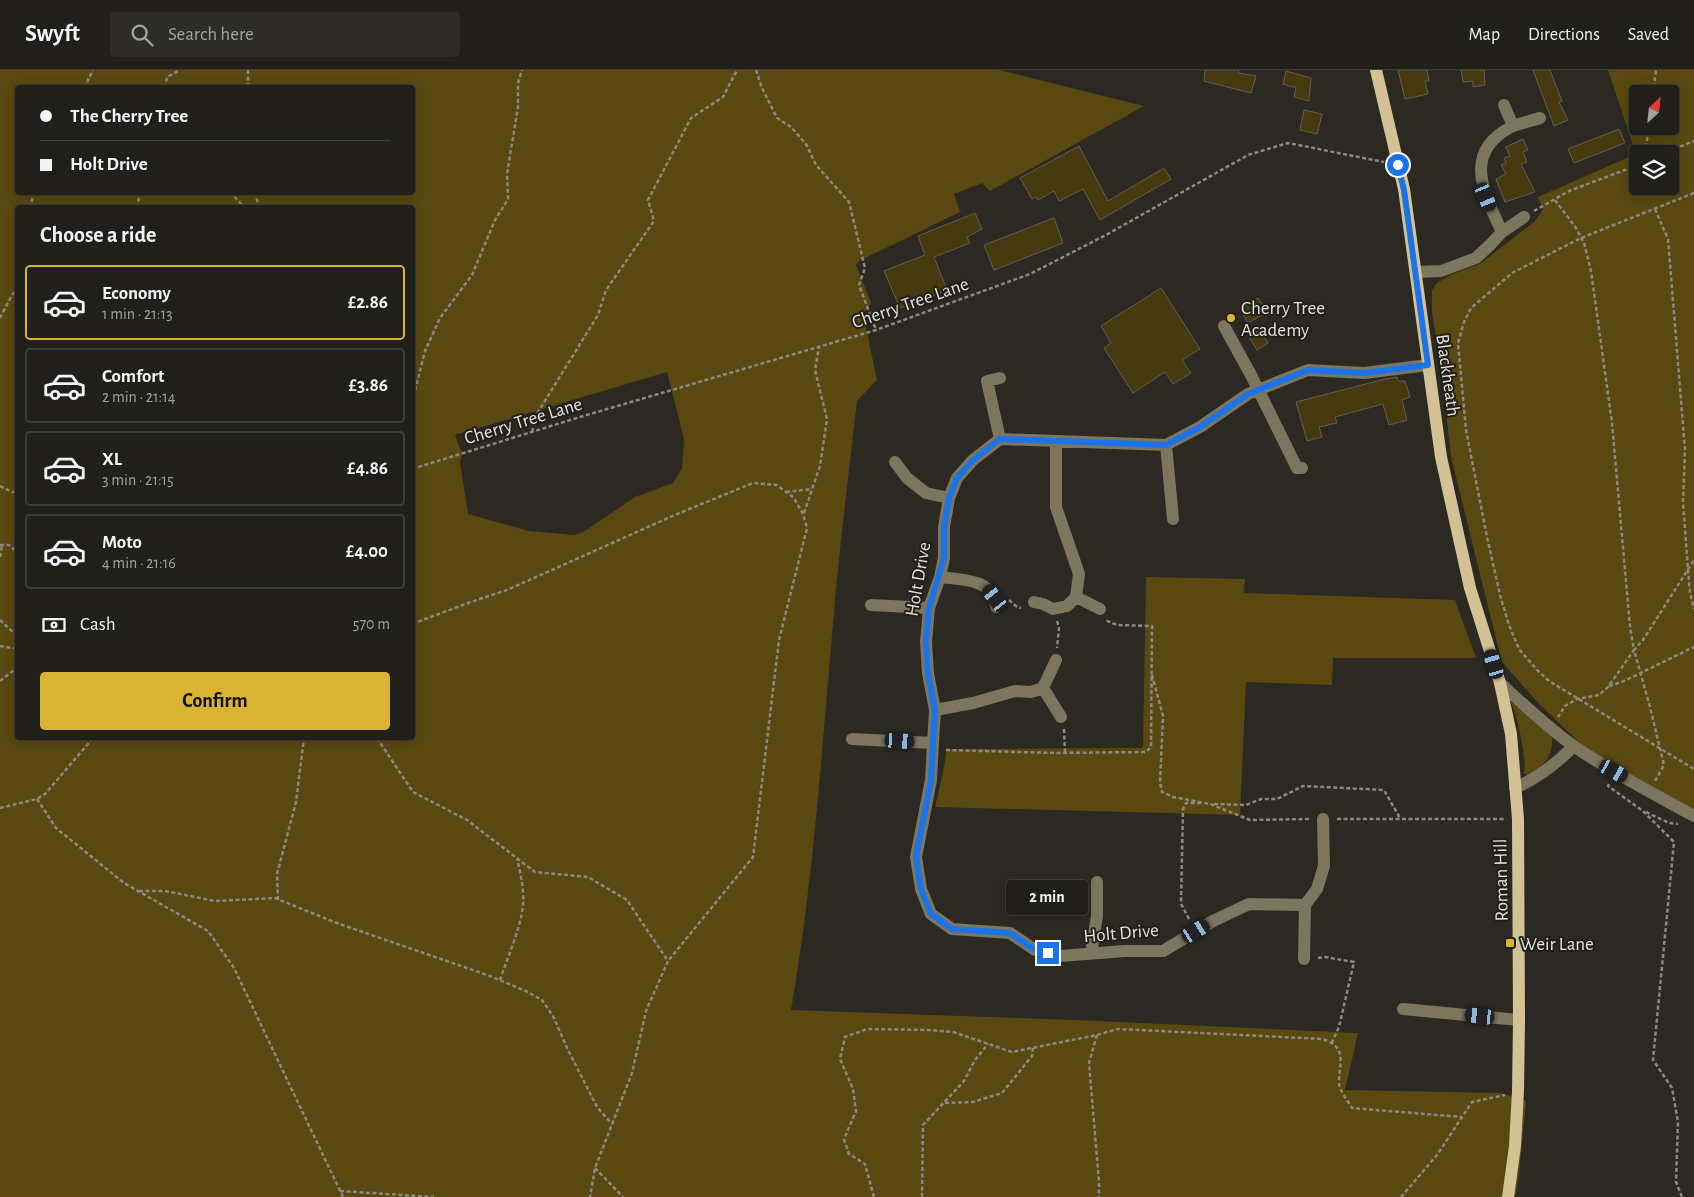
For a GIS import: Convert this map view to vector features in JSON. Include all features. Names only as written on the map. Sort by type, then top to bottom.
[{"type":"main road","name":"Blackheath","points":[[1376,70],[1404,190],[1441,457],[1470,588],[1500,683]]},
{"type":"main road","name":"Roman Hill","points":[[1500,683],[1511,734],[1518,819],[1518,1091],[1515,1146],[1508,1197]]},
{"type":"street","points":[[1504,105],[1513,126]]},
{"type":"street","points":[[1502,232],[1482,187],[1480,171],[1489,144],[1513,126],[1540,118]]},
{"type":"street","points":[[1416,272],[1441,271],[1476,258],[1502,232],[1524,218]]},
{"type":"street","points":[[1224,326],[1295,468]]},
{"type":"street","points":[[1000,378],[987,381],[1000,439],[1166,445],[1200,427],[1248,394],[1308,370],[1364,373],[1428,365]]},
{"type":"street","name":"Holt Drive","points":[[1000,439],[973,460],[957,478],[949,498],[944,527],[944,558],[940,577],[929,608],[926,642],[928,673],[935,710],[931,780],[916,857],[921,889],[931,914],[952,929],[1010,933],[1035,950],[1060,956],[1125,951],[1163,951],[1213,921],[1249,904],[1305,905]]},
{"type":"street","points":[[1034,602],[1043,604],[1053,610],[1067,606],[1076,597],[1079,574],[1056,507],[1056,442]]},
{"type":"street","points":[[1166,445],[1168,498],[1173,519]]},
{"type":"street","points":[[895,462],[908,478],[926,493],[949,498]]},
{"type":"street","points":[[940,577],[979,584],[989,590],[995,598],[996,607]]},
{"type":"street","points":[[1076,597],[1100,608]]},
{"type":"street","points":[[871,605],[929,608]]},
{"type":"street","points":[[935,710],[973,703],[1015,691],[1031,692],[1043,688],[1056,660]]},
{"type":"street","points":[[1500,683],[1534,714],[1574,746],[1694,816]]},
{"type":"street","points":[[1043,688],[1061,717]]},
{"type":"street","points":[[852,739],[900,741],[933,746]]},
{"type":"street","points":[[1516,788],[1532,781],[1560,760],[1574,746]]},
{"type":"street","points":[[1304,959],[1305,905],[1317,890],[1324,866],[1323,819]]},
{"type":"street","points":[[1091,954],[1097,916],[1096,882]]},
{"type":"street","points":[[1403,1009],[1519,1020]]},
{"type":"path","points":[[86,85],[93,70]]},
{"type":"path","points":[[166,85],[169,70]]},
{"type":"path","points":[[167,77],[180,70]]},
{"type":"path","points":[[248,70],[248,85]]},
{"type":"path","points":[[415,391],[425,351],[440,318],[472,275],[495,220],[508,199],[506,174],[518,107],[518,83],[522,70]]},
{"type":"path","points":[[532,432],[538,412],[598,314],[606,290],[654,221],[648,200],[691,118],[723,97],[737,70]]},
{"type":"path","points":[[756,70],[762,88],[777,118],[791,127],[806,144],[816,165],[849,202],[865,268],[859,285],[876,330]]},
{"type":"path","points":[[1654,85],[1656,70]]},
{"type":"path","points":[[1679,147],[1694,141]]},
{"type":"path","name":"Cherry Tree Lane","points":[[415,468],[876,330],[1030,274],[1106,235],[1248,155],[1288,143],[1398,165]]},
{"type":"path","points":[[1524,218],[1589,182],[1629,169]]},
{"type":"path","points":[[1694,193],[1581,238],[1512,273],[1471,308],[1464,322],[1458,343],[1466,430],[1487,538],[1500,595],[1519,649],[1548,681],[1694,769]]},
{"type":"path","points":[[233,195],[242,205]]},
{"type":"path","points":[[1554,200],[1576,228],[1581,238],[1592,280],[1612,423],[1630,627],[1634,650],[1664,766],[1649,791]]},
{"type":"path","points":[[1655,209],[1668,239],[1685,450],[1683,502],[1690,593],[1694,609]]},
{"type":"path","points":[[0,318],[15,292]]},
{"type":"path","points":[[803,514],[820,466],[827,419],[815,370],[819,347]]},
{"type":"path","points":[[415,623],[468,602],[507,590],[677,514],[753,483],[777,485],[794,498],[803,514],[807,528],[779,640],[753,857],[668,961],[646,1011],[632,1073],[596,1168],[590,1197]]},
{"type":"path","points":[[0,486],[15,492]]},
{"type":"path","points":[[786,492],[812,489]]},
{"type":"path","points":[[0,557],[1,545],[10,545],[15,550]]},
{"type":"path","points":[[1551,727],[1566,706],[1577,699],[1600,695],[1608,686],[1643,640],[1694,560]]},
{"type":"path","points":[[933,746],[969,752],[1146,752],[1152,747],[1152,626],[1110,623],[1102,619],[1097,613],[1100,608]]},
{"type":"path","points":[[1053,610],[1059,628],[1056,660]]},
{"type":"path","points":[[0,620],[15,634]]},
{"type":"path","points":[[0,646],[15,648]]},
{"type":"path","points":[[1608,686],[1694,647]]},
{"type":"path","points":[[0,681],[15,669]]},
{"type":"path","points":[[1152,675],[1163,716],[1160,782],[1162,792],[1173,797],[1210,804],[1250,820],[1518,819]]},
{"type":"path","points":[[1061,717],[1064,720],[1065,753]]},
{"type":"path","points":[[0,808],[37,799],[45,794],[91,740]]},
{"type":"path","points":[[278,900],[277,874],[296,802],[304,740]]},
{"type":"path","points":[[378,740],[413,792],[467,820],[535,872],[588,877],[626,900],[650,932],[668,961]]},
{"type":"path","points":[[1614,771],[1608,786],[1643,811],[1674,842],[1653,1060],[1672,1088],[1678,1122],[1676,1182],[1682,1197]]},
{"type":"path","points":[[1196,931],[1181,904],[1183,809],[1186,803],[1246,805],[1261,799],[1277,799],[1303,786],[1384,790],[1401,818]]},
{"type":"path","points":[[37,799],[56,828],[124,883],[208,931],[234,968],[343,1197]]},
{"type":"path","points":[[1643,811],[1669,823],[1682,824]]},
{"type":"path","points":[[500,980],[523,906],[522,878],[517,859]]},
{"type":"path","points":[[139,891],[165,891],[214,901],[275,898],[334,922],[500,980],[526,991],[542,1000],[553,1016],[597,1106],[612,1124]]},
{"type":"path","points":[[1304,959],[1325,957],[1354,962],[1340,1027],[1332,1042]]},
{"type":"path","points":[[874,1197],[865,1164],[849,1154],[844,1139],[856,1111],[853,1089],[840,1059],[845,1037],[867,1029],[953,1032],[1012,1052],[1118,1029],[1316,1038],[1332,1042],[1339,1050],[1341,1069],[1339,1085],[1352,1108],[1462,1117]]},
{"type":"path","points":[[1097,1035],[1089,1063],[1099,1197]]},
{"type":"path","points":[[922,1197],[923,1124],[964,1081],[975,1060],[988,1044]]},
{"type":"path","points":[[944,1103],[972,1102],[1002,1093],[1032,1056],[1032,1048]]},
{"type":"path","points":[[1401,1197],[1437,1155],[1472,1102],[1518,1091]]},
{"type":"path","points":[[596,1168],[623,1197]]},
{"type":"path","points":[[340,1190],[434,1197]]},
{"type":"shaded area","points":[[0,70],[999,70],[1144,106],[990,191],[982,183],[954,194],[960,212],[859,261],[856,265],[871,303],[863,314],[877,380],[857,401],[836,586],[812,862],[791,1010],[1075,1020],[1358,1033],[1345,1090],[1501,1093],[1526,1101],[1515,1197],[0,1197]],"holes":[[[667,372],[684,439],[682,469],[673,483],[635,497],[585,531],[575,535],[529,531],[468,514],[460,462],[462,454],[455,435]]]},
{"type":"shaded area","points":[[1608,70],[1694,70],[1694,816],[1601,763],[1540,705],[1502,662],[1451,457],[1443,380],[1432,313],[1432,290],[1437,283],[1450,275],[1480,264],[1535,221],[1543,209],[1538,197],[1629,157],[1629,195],[1679,195],[1679,145],[1633,145],[1630,135],[1679,135],[1679,85],[1629,85],[1629,133]]},
{"type":"shaded area","points":[[1146,577],[1245,579],[1244,593],[1455,600],[1476,658],[1333,658],[1332,685],[1246,682],[1240,815],[935,807],[947,749],[1143,748]]},
{"type":"shaded area","points":[[1511,702],[1552,737],[1551,750],[1546,760],[1538,769],[1527,775],[1524,773],[1525,766],[1521,737]]},
{"type":"building","points":[[1205,70],[1239,70],[1238,73],[1256,76],[1251,93],[1204,81]]},
{"type":"building","points":[[1398,70],[1427,70],[1429,81],[1425,81],[1428,94],[1405,99]]},
{"type":"building","points":[[1461,70],[1484,70],[1485,85],[1473,87],[1473,81],[1463,82]]},
{"type":"building","points":[[1533,70],[1550,70],[1562,101],[1559,102],[1568,120],[1554,126]]},
{"type":"building","points":[[1286,71],[1311,78],[1309,101],[1294,97],[1296,88],[1283,84]]},
{"type":"building","points":[[1304,110],[1322,114],[1317,134],[1300,130]]},
{"type":"building","points":[[1619,129],[1625,143],[1574,163],[1568,149]]},
{"type":"building","points":[[1523,139],[1528,150],[1523,152],[1527,162],[1521,164],[1535,192],[1505,202],[1496,179],[1506,174],[1501,165],[1506,163],[1504,158],[1510,156],[1506,147]]},
{"type":"building","points":[[1079,146],[1108,201],[1164,168],[1171,179],[1100,220],[1083,189],[1059,201],[1054,191],[1038,200],[1036,197],[1032,199],[1020,178]]},
{"type":"building","points":[[975,213],[982,229],[967,237],[970,243],[934,257],[947,290],[900,308],[884,271],[925,255],[918,236]]},
{"type":"building","points":[[1054,218],[1063,243],[994,270],[984,245]]},
{"type":"building","points":[[1161,288],[1200,349],[1182,360],[1191,373],[1173,384],[1165,372],[1133,393],[1104,348],[1111,343],[1101,326]]},
{"type":"building","points":[[1258,298],[1267,312],[1248,323],[1240,309]]},
{"type":"building","points":[[1260,330],[1268,343],[1257,350],[1249,337]]},
{"type":"building","points":[[1397,377],[1398,381],[1405,381],[1410,397],[1402,400],[1407,420],[1389,425],[1383,404],[1335,417],[1337,423],[1319,427],[1322,437],[1307,441],[1296,402]]},
{"type":"place","name":"Cherry Tree Academy","points":[[1231,318]]},
{"type":"place","name":"Weir Lane","points":[[1510,943]]},
{"type":"route","points":[[1048,953],[1035,950],[1010,933],[952,929],[931,914],[921,889],[916,857],[931,780],[935,710],[934,696],[928,673],[926,642],[929,608],[940,577],[944,558],[944,527],[949,498],[957,478],[973,460],[1000,439],[1166,445],[1200,427],[1248,394],[1308,370],[1364,373],[1428,365],[1404,190],[1398,165]]}]
